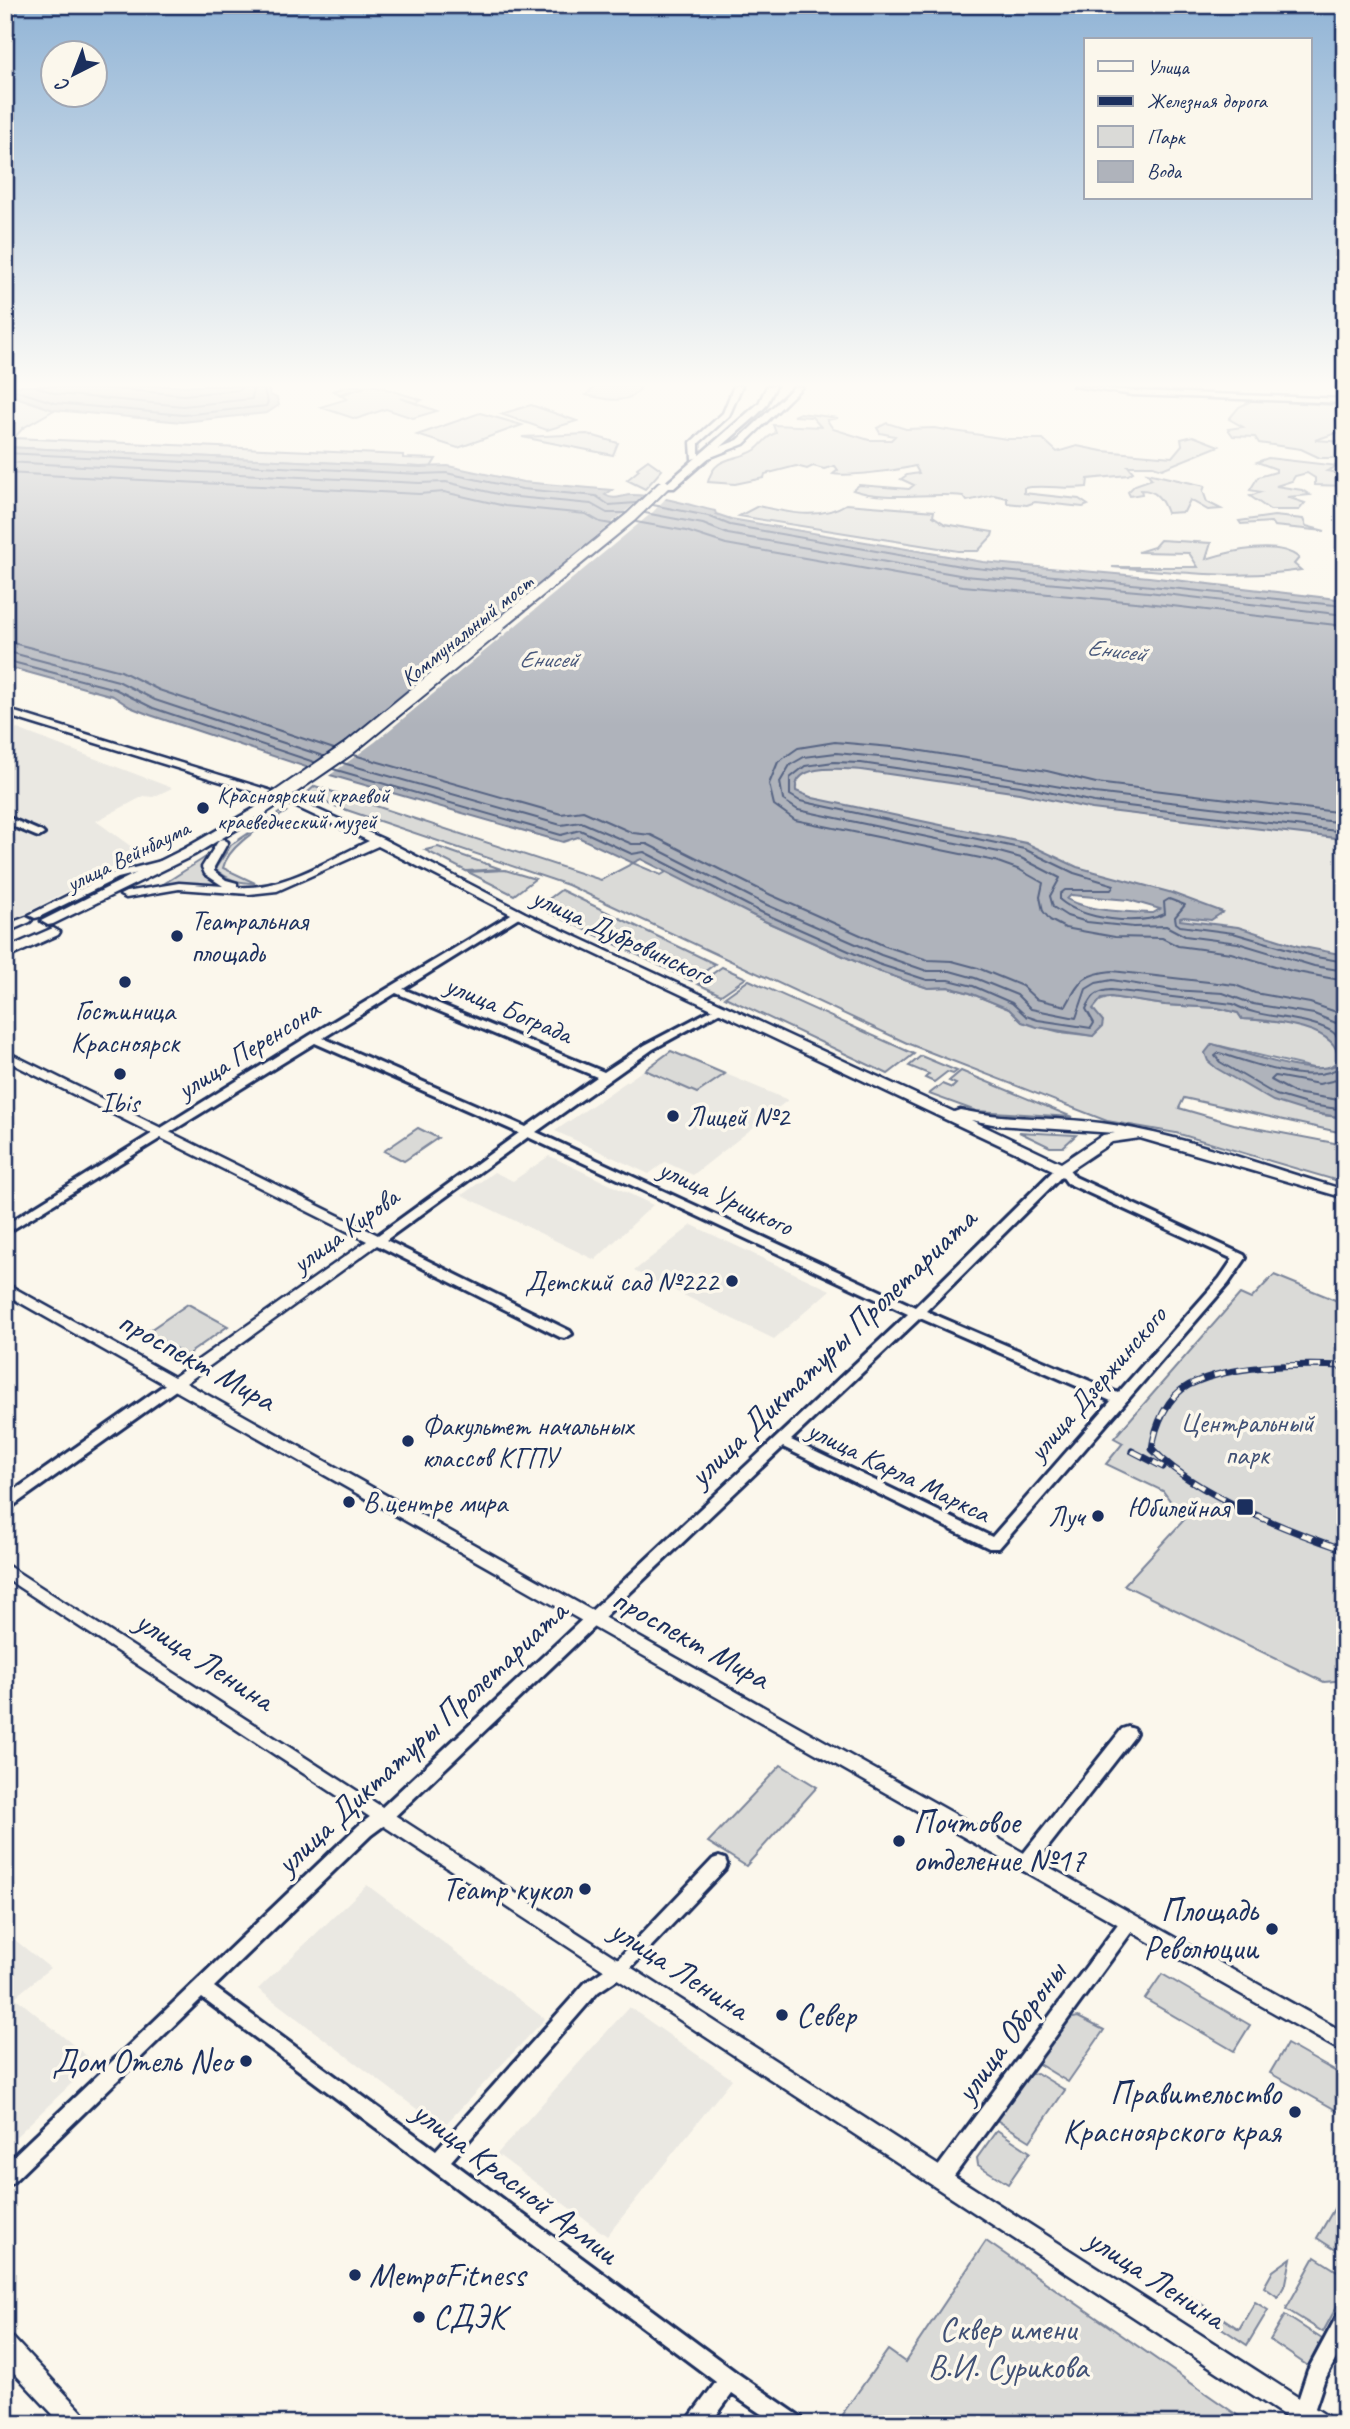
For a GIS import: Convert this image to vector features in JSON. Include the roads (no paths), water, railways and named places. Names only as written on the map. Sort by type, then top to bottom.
[{"type":"highway","name":"Коммунальный мост","points":[[267,809],[359,746],[640,515],[655,499]]},
{"type":"highway","name":"улица Вейнбаума","points":[[5,956],[29,944],[44,923],[126,895],[223,842],[267,809]]},
{"type":"highway","name":"улица Вейнбаума","points":[[5,944],[218,837],[267,809]]},
{"type":"main road","points":[[7,714],[271,794]]},
{"type":"main road","name":"улица Дубровинского","points":[[294,802],[323,814],[518,913],[1062,1169],[1108,1138],[1141,1134]]},
{"type":"main road","points":[[223,842],[208,866],[214,877],[232,885],[272,884],[333,858],[353,846],[354,840],[323,814]]},
{"type":"main road","points":[[126,895],[179,886],[249,891],[277,888],[379,842]]},
{"type":"main road","points":[[5,930],[44,923]]},
{"type":"main road","points":[[5,1055],[377,1240]]},
{"type":"main road","name":"улица Дубровинского","points":[[935,1107],[994,1120],[1110,1128],[1141,1134],[1189,1145],[1345,1194]]},
{"type":"main road","name":"улица Кирова","points":[[175,1384],[377,1240]]},
{"type":"main road","name":"проспект Мира","points":[[5,1288],[1345,2044]]},
{"type":"main road","name":"улица Ленина","points":[[5,1570],[941,2178],[1307,2420]]},
{"type":"main road","points":[[5,2346],[78,2424]]},
{"type":"street","points":[[5,819],[39,834]]},
{"type":"street","name":"улица Перенсона","points":[[5,1230],[518,913]]},
{"type":"street","name":"улица Бограда","points":[[395,989],[605,1076]]},
{"type":"street","name":"улица Кирова","points":[[377,1240],[605,1076],[649,1047],[721,1009]]},
{"type":"street","name":"улица Урицкого","points":[[313,1038],[527,1132],[917,1313],[930,1316],[1119,1399]]},
{"type":"street","name":"улица Дубровинского","points":[[1062,1169],[1071,1180],[1240,1258]]},
{"type":"street","name":"улица Диктатуры Пролетариата","points":[[5,2177],[365,1830],[384,1816],[917,1313],[1062,1169]]},
{"type":"street","points":[[377,1240],[565,1334]]},
{"type":"street","name":"улица Дзержинского","points":[[995,1544],[1224,1281],[1240,1258]]},
{"type":"street","name":"улица Кирова","points":[[5,1504],[175,1384]]},
{"type":"street","name":"улица Карла Маркса","points":[[782,1441],[995,1544]]},
{"type":"street","points":[[1025,1864],[1129,1733]]},
{"type":"street","points":[[437,2162],[592,1987],[619,1969],[719,1864]]},
{"type":"street","name":"улица Обороны","points":[[941,2178],[1129,1922]]},
{"type":"street","name":"улица Красной Армии","points":[[202,1988],[730,2380],[794,2424]]},
{"type":"street","points":[[1307,2420],[1315,2377],[1345,2321]]},
{"type":"street","points":[[698,2424],[730,2380]]},
{"type":"water","name":"Енисей","points":[[5,499],[668,499],[715,511],[716,514],[731,519],[983,562],[1149,577],[1345,600],[1345,839],[1092,809],[1019,793],[861,770],[811,771],[802,775],[797,782],[796,791],[813,798],[1026,843],[1077,867],[1169,892],[1223,912],[1211,920],[1184,917],[1180,920],[1238,927],[1298,946],[1345,955],[1345,1118],[1308,1112],[1273,1101],[1216,1068],[1208,1061],[1205,1053],[1212,1044],[1292,1066],[1323,1068],[1336,1065],[1337,1052],[1330,1042],[1303,1028],[1242,1019],[1238,1013],[1218,1008],[1165,1005],[1111,997],[1102,998],[1093,1009],[1103,1021],[1102,1027],[1093,1036],[1037,1027],[1022,1022],[1009,1009],[970,993],[948,987],[928,988],[875,970],[760,919],[641,859],[633,863],[578,837],[563,842],[330,775],[150,715],[113,696],[5,666]],"holes":[[[1071,895],[1129,900],[1160,909],[1153,913],[1109,910],[1087,907],[1067,899]]]},
{"type":"railway","points":[[1345,1366],[1307,1365],[1245,1369],[1189,1385],[1174,1396],[1163,1412],[1152,1449],[1192,1481],[1242,1509],[1345,1550]]},
{"type":"railway","points":[[1132,1451],[1163,1467]]},
{"type":"place","name":"Красноярский краевой краеведческий музей","points":[[203,808]]},
{"type":"place","name":"Театральная площадь","points":[[177,936]]},
{"type":"place","name":"Гостиница Красноярск","points":[[125,982]]},
{"type":"place","name":"Ibis","points":[[120,1074]]},
{"type":"place","name":"Лицей №2","points":[[673,1116]]},
{"type":"place","name":"Детский сад №222","points":[[732,1281]]},
{"type":"place","name":"Факультет начальных классов КГПУ","points":[[408,1441]]},
{"type":"place","name":"В центре мира","points":[[349,1502]]},
{"type":"place","name":"Юбилейная","points":[[1245,1507]]},
{"type":"place","name":"Луч","points":[[1098,1516]]},
{"type":"place","name":"Почтовое отделение №17","points":[[899,1841]]},
{"type":"place","name":"Театр кукол","points":[[585,1889]]},
{"type":"place","name":"Площадь Революции","points":[[1272,1929]]},
{"type":"place","name":"Север","points":[[782,2015]]},
{"type":"place","name":"Дом Отель Neo","points":[[246,2061]]},
{"type":"place","name":"Правительство Красноярского края","points":[[1295,2112]]},
{"type":"place","name":"МетроFitness","points":[[355,2275]]},
{"type":"place","name":"СДЭК","points":[[419,2317]]},
{"type":"park label","name":"Центральный парк","points":[[1247,1438]]},
{"type":"park label","name":"Сквер имени В.И. Сурикова","points":[[1008,2348]]}]
